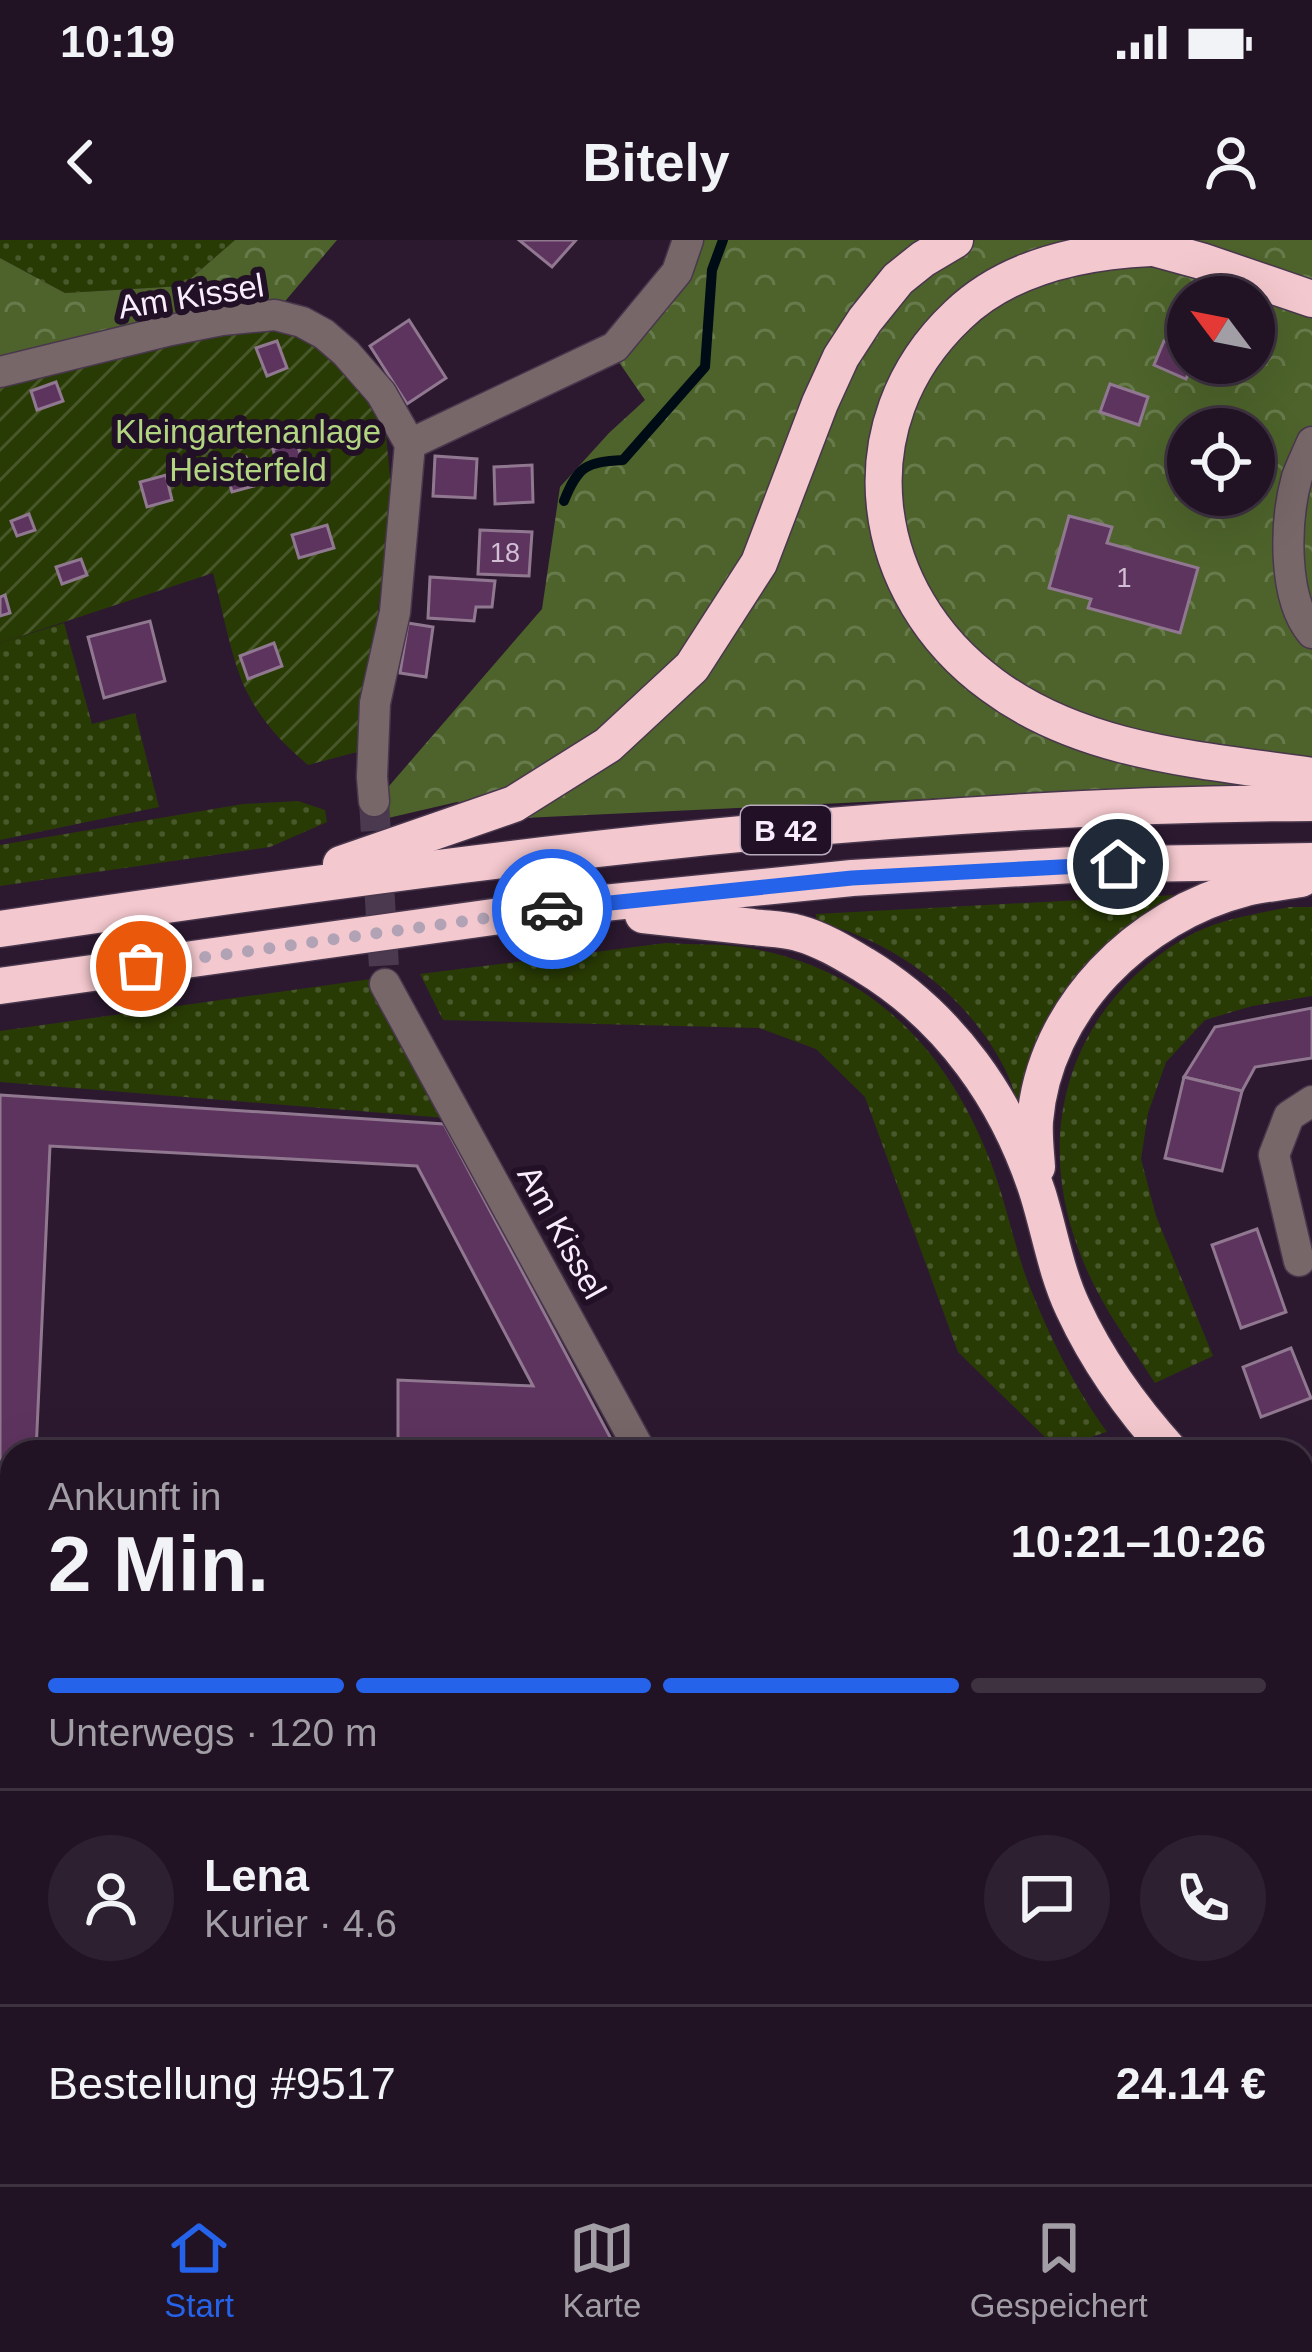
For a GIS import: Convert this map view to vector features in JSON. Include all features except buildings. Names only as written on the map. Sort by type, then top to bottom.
[{"type":"highway","name":"B 42","points":[[263,890],[514,804],[608,745],[692,667],[759,563],[841,357],[898,279],[955,240]]},
{"type":"highway","points":[[1312,299],[1138,244],[1026,272],[959,314],[927,350],[893,417],[885,457],[886,515],[897,567],[940,638],[993,686],[1087,733],[1158,753],[1312,776]]},
{"type":"highway","name":"B 42","points":[[0,929],[600,847],[1076,809],[1312,803]]},
{"type":"highway","name":"B 42","points":[[0,986],[564,907],[852,878],[1073,866],[1312,861]]},
{"type":"highway","points":[[1038,1195],[1035,1121],[1047,1064],[1067,1021],[1097,980],[1134,943],[1169,919],[1248,888],[1312,878]]},
{"type":"highway","points":[[564,907],[800,933],[864,965],[914,1000],[951,1036],[1009,1123],[1038,1195],[1071,1304],[1095,1352],[1160,1440]]},
{"type":"street","points":[[374,801],[375,703],[395,612],[410,444],[615,347],[677,272],[688,240]]},
{"type":"street","name":"Am Kissel","points":[[0,372],[171,330],[275,315],[302,322],[346,353],[381,393],[410,444]]},
{"type":"street","points":[[1312,442],[1297,477],[1289,572],[1302,622],[1312,633]]},
{"type":"street","name":"Am Kissel","points":[[386,984],[634,1440]]},
{"type":"street","points":[[1299,1261],[1274,1155],[1289,1117],[1312,1101]]},
{"type":"green space","points":[[0,240],[235,240],[182,286],[65,293],[0,258]]},
{"type":"green space","points":[[235,240],[337,240],[281,306],[0,361],[0,258],[65,293],[182,286]]},
{"type":"green space","points":[[678,240],[1312,240],[1312,781],[523,818],[457,802],[388,818],[383,793],[542,609],[560,487],[645,400],[614,355]]},
{"type":"green space","name":"Kleingartenanlage Heisterfeld","points":[[279,322],[320,339],[356,380],[386,436],[392,496],[361,751],[308,765],[274,732],[247,692],[213,573],[0,643],[0,379]]},
{"type":"green space","points":[[64,623],[92,724],[135,713],[159,807],[0,840],[0,643]]},
{"type":"green space","points":[[298,801],[325,810],[327,822],[270,847],[0,886],[0,845],[243,804]]},
{"type":"green space","points":[[1176,895],[1178,900],[1154,912],[1022,1114],[990,1043],[950,995],[874,943],[817,922],[816,914]]},
{"type":"green space","points":[[1290,907],[1312,907],[1312,996],[1205,1020],[1166,1062],[1148,1113],[1141,1159],[1156,1216],[1213,1356],[1155,1383],[1093,1284],[1065,1203],[1062,1114],[1072,1073],[1114,998],[1146,966],[1209,927]]},
{"type":"green space","points":[[666,943],[718,945],[793,959],[868,995],[928,1051],[973,1122],[1042,1317],[1107,1432],[1082,1440],[1048,1440],[958,1352],[865,1097],[816,1049],[759,1028],[443,1020],[420,974]]},
{"type":"green space","points":[[371,979],[446,1118],[0,1082],[0,1031]]},
{"type":"waterway","points":[[564,501],[585,468],[623,460],[705,367],[712,270],[723,240]]},
{"type":"tunnel","points":[[374,801],[385,984]]},
{"type":"way so far","points":[[141,966],[552,909]]},
{"type":"route","points":[[552,909],[852,878],[1118,864]]}]
